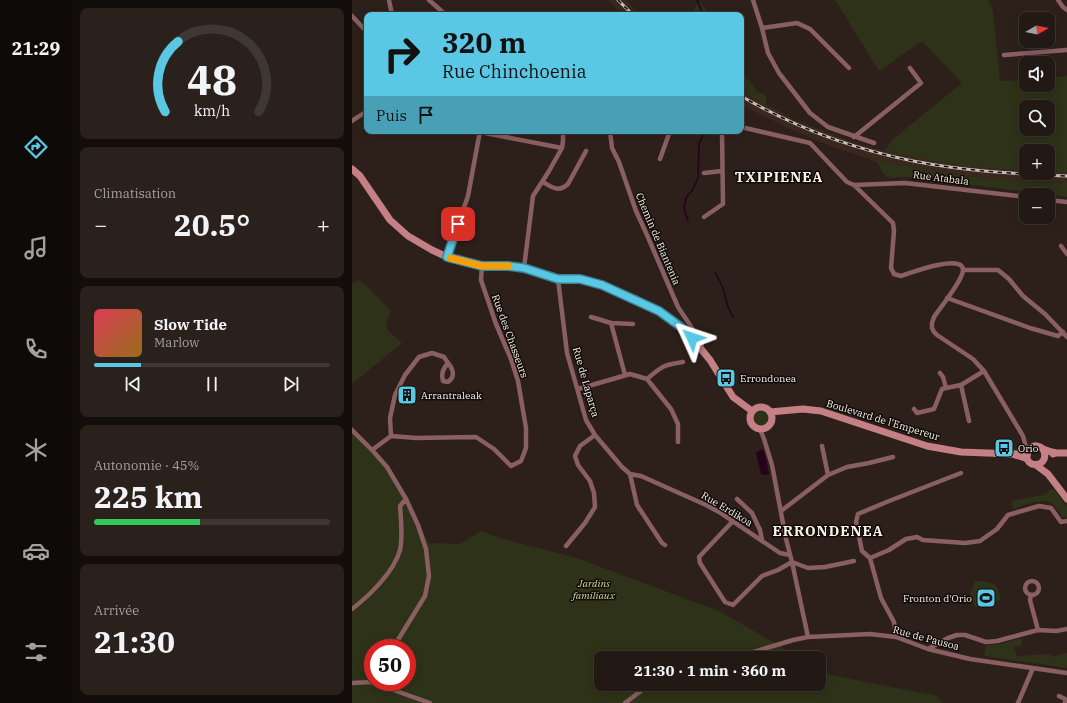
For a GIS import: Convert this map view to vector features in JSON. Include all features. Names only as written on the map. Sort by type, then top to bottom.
[{"type":"main road","points":[[352,169],[360,176],[390,220],[408,236],[447,257],[482,266],[508,266],[524,268],[558,279],[580,279],[602,285],[659,311],[681,327],[701,348],[733,397],[752,412],[750,423],[754,427],[765,429],[769,426],[772,422],[770,412]]},
{"type":"main road","name":"Boulevard de l'Empereur","points":[[752,412],[756,408],[760,407],[766,408],[770,412],[803,409],[821,411],[927,446],[961,452],[1027,454],[1030,462],[1048,474]]},
{"type":"main road","points":[[1027,454],[1030,447],[1034,446],[1056,453],[1067,453]]},
{"type":"main road","points":[[1043,449],[1045,452],[1044,459],[1048,474],[1067,499]]},
{"type":"main road","points":[[1036,465],[1056,453]]},
{"type":"street","points":[[389,0],[391,12]]},
{"type":"street","points":[[429,0],[442,12]]},
{"type":"street","points":[[435,0],[436,7]]},
{"type":"street","points":[[753,0],[768,53],[780,73],[810,113],[828,128],[874,143]]},
{"type":"street","points":[[1058,0],[1067,10]]},
{"type":"street","points":[[352,16],[364,29]]},
{"type":"street","points":[[762,28],[797,23],[810,30],[849,68]]},
{"type":"street","points":[[1004,55],[1067,50]]},
{"type":"street","points":[[854,137],[921,83],[910,68]]},
{"type":"street","points":[[352,121],[364,113]]},
{"type":"street","points":[[744,128],[810,144],[847,182],[854,185],[894,223],[891,268],[894,274],[901,276],[945,263],[957,263],[962,266],[963,270],[960,279],[934,317],[932,328],[937,335],[973,359],[984,370],[1023,436],[1034,446]]},
{"type":"street","points":[[447,257],[468,196],[478,134]]},
{"type":"street","points":[[494,134],[562,148]]},
{"type":"street","points":[[524,268],[533,196],[562,148],[564,141],[563,134]]},
{"type":"street","name":"Chemin de Biantenia","points":[[610,134],[612,148],[636,211],[678,307],[702,343],[701,348]]},
{"type":"street","points":[[660,159],[669,134]]},
{"type":"street","points":[[704,217],[723,204],[722,134]]},
{"type":"street","points":[[542,182],[555,188],[564,188],[568,184],[586,151]]},
{"type":"street","points":[[704,173],[722,172]]},
{"type":"street","name":"Rue Atabala","points":[[854,185],[905,183],[1019,196]]},
{"type":"street","points":[[1055,201],[1067,202]]},
{"type":"street","points":[[1062,246],[1067,254]]},
{"type":"street","name":"Rue des Chasseurs","points":[[391,436],[416,438],[476,437],[494,449],[511,466],[521,462],[526,448],[526,428],[518,381],[481,280],[482,266]]},
{"type":"street","points":[[963,270],[998,270],[1009,279],[1023,296],[1045,314],[1067,337]]},
{"type":"street","name":"Rue de Laparça","points":[[558,279],[567,353],[586,420],[595,435],[622,468],[630,474]]},
{"type":"street","points":[[948,298],[1030,328],[1058,336],[1063,332]]},
{"type":"street","points":[[591,318],[611,323],[633,324]]},
{"type":"street","points":[[611,323],[625,375]]},
{"type":"street","points":[[372,450],[391,436],[390,418],[395,395],[405,375],[419,357],[432,353],[444,357],[448,363]]},
{"type":"street","points":[[648,379],[661,366],[683,362]]},
{"type":"street","points":[[914,408],[917,413],[934,409],[942,389],[961,385],[984,370]]},
{"type":"street","points":[[940,373],[943,377],[946,388]]},
{"type":"street","points":[[578,389],[630,374],[648,379],[671,409],[678,424],[678,442]]},
{"type":"street","points":[[961,385],[969,421]]},
{"type":"street","points":[[760,429],[772,465],[786,539],[808,637]]},
{"type":"street","points":[[352,430],[387,467],[406,499],[418,525],[426,549],[429,576],[425,596],[399,639]]},
{"type":"street","points":[[566,546],[585,523],[595,507],[594,493],[590,482],[578,465],[575,456],[580,446],[595,435]]},
{"type":"street","points":[[1023,436],[1027,454]]},
{"type":"street","points":[[822,446],[828,475]]},
{"type":"street","points":[[781,512],[828,475],[847,467],[893,457]]},
{"type":"street","points":[[896,637],[894,622],[881,598],[870,558],[862,551],[856,522],[858,514],[961,473]]},
{"type":"street","points":[[630,474],[637,505],[662,543],[665,545]]},
{"type":"street","name":"Rue Erdikoa","points":[[630,474],[641,476],[706,505],[733,521],[780,553],[790,555]]},
{"type":"street","points":[[352,609],[367,597],[392,569],[400,550],[400,506],[406,499]]},
{"type":"street","points":[[736,499],[752,513],[760,530],[762,540]]},
{"type":"street","points":[[870,558],[889,550],[906,539],[917,537],[923,540],[965,543],[980,541],[997,529],[1008,515],[1039,506],[1051,508],[1061,522],[1067,522]]},
{"type":"street","points":[[733,521],[699,557],[700,563],[725,602],[733,604],[762,576],[778,570],[792,562]]},
{"type":"street","points":[[792,562],[808,568],[825,567],[854,560]]},
{"type":"street","points":[[1031,595],[1030,600],[1038,630]]},
{"type":"street","points":[[928,649],[948,638],[957,635],[965,635],[986,642],[997,641],[1038,630],[1056,631],[1067,629]]},
{"type":"street","name":"Rue de Pausoa","points":[[757,651],[808,637],[870,634],[896,637],[928,649],[970,659],[1067,673]]},
{"type":"street","points":[[1018,703],[1033,668]]},
{"type":"street","points":[[352,683],[364,682]]},
{"type":"street","points":[[398,691],[430,703]]},
{"type":"street","points":[[625,703],[641,691]]},
{"type":"street","points":[[1059,696],[1065,699],[1065,703]]},
{"type":"shaded area","points":[[608,0],[626,0],[638,12],[620,12]]},
{"type":"shaded area","points":[[744,92],[795,120],[855,143],[885,151],[995,169],[1019,171],[1019,180],[1055,180],[1055,172],[1067,172],[1067,183],[1040,182],[964,176],[929,171],[867,158],[830,146],[744,106]]},
{"type":"shaded area","points":[[763,449],[769,474],[763,475],[761,474],[756,453]]},
{"type":"green space","points":[[835,0],[988,0],[993,11],[1000,81],[1019,80],[1019,92],[1055,92],[1055,77],[1067,76],[1067,172],[1055,172],[1055,144],[1019,144],[1019,171],[942,163],[885,151],[892,140],[962,83],[922,41],[879,71]]},
{"type":"green space","points":[[699,2],[709,12],[694,12]]},
{"type":"green space","points":[[744,75],[756,91],[766,97],[766,105],[744,92]]},
{"type":"green space","points":[[867,158],[929,171],[964,176],[1067,183],[1067,197],[1055,195],[1055,188],[1019,188],[1019,191],[921,178],[890,178],[883,174],[878,163]]},
{"type":"green space","points":[[358,280],[376,295],[391,312],[386,322],[386,326],[390,333],[402,343],[352,384],[352,284]]},
{"type":"green space","points":[[761,407],[769,410],[772,418],[769,426],[761,429],[753,426],[750,418],[753,410]]},
{"type":"green space","name":"Jardins familiaux","points":[[352,430],[387,467],[429,543],[460,544],[481,531],[503,539],[577,558],[719,611],[789,651],[594,651],[594,691],[826,691],[826,672],[830,675],[938,696],[943,703],[352,703]]},
{"type":"green space","points":[[1053,488],[1067,506],[1067,518],[1062,517],[1054,505],[1046,501],[1032,503],[1013,509],[1011,501],[1044,495]]},
{"type":"green space","name":"Fronton d'Orio","points":[[975,581],[987,582],[995,585],[1001,600],[975,607],[970,595]]},
{"type":"green space","points":[[1022,638],[1022,645],[1014,647],[1017,656],[1051,654],[1052,657],[1067,653],[1067,668],[984,656],[986,645],[1000,644]]},
{"type":"waterway","points":[[697,0],[702,12]]},
{"type":"waterway","points":[[688,221],[684,208],[686,198],[693,189],[698,178],[699,144],[704,134]]},
{"type":"waterway","points":[[715,272],[723,288],[728,307],[733,317]]},
{"type":"railway","points":[[618,0],[630,12]]},
{"type":"railway","points":[[744,98],[782,118],[824,136],[891,156],[971,170],[1067,176]]},
{"type":"slow traffic","points":[[450,258],[482,266],[509,266]]},
{"type":"place","name":"Errondonea","points":[[726,378]]},
{"type":"place","name":"Arrantraleak","points":[[407,395]]},
{"type":"place","name":"Orio","points":[[1004,448]]},
{"type":"place","name":"Fronton d'Orio","points":[[986,598]]},
{"type":"district","name":"TXIPIENEA","points":[[779,177]]},
{"type":"district","name":"ERRONDENEA","points":[[828,531]]},
{"type":"route","points":[[458,224],[447,257],[482,266],[508,266],[524,268],[558,279],[580,279],[602,285],[659,311],[681,327],[692,338]]}]
